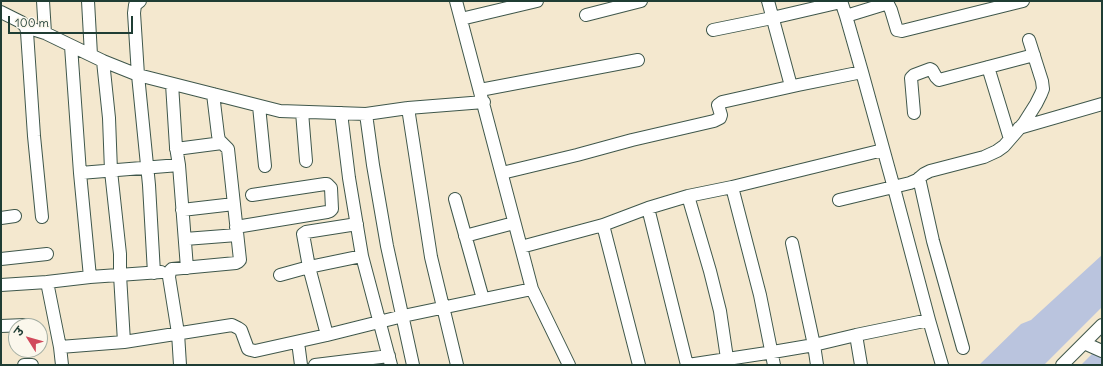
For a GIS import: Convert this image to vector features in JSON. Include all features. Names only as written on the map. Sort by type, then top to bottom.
[{"type":"street","points":[[43,1],[45,33]]},
{"type":"street","points":[[88,1],[91,55]]},
{"type":"street","points":[[140,1],[135,5],[134,9],[154,273]]},
{"type":"street","points":[[456,1],[532,289],[569,365]]},
{"type":"street","points":[[461,19],[537,1]]},
{"type":"street","points":[[586,15],[641,1]]},
{"type":"street","points":[[768,1],[791,86]]},
{"type":"street","points":[[713,30],[772,18],[841,1],[862,72],[942,365]]},
{"type":"street","points":[[846,16],[885,4],[887,1],[897,30],[902,31],[1023,1]]},
{"type":"street","points":[[1,12],[26,26],[45,33],[103,61],[138,75],[280,111],[366,114],[482,96],[610,64],[638,60]]},
{"type":"street","points":[[26,26],[42,217]]},
{"type":"street","points":[[839,200],[914,182],[930,171],[984,157],[997,151],[1019,128],[1042,94],[1042,81],[1029,40]]},
{"type":"street","points":[[71,46],[80,173],[90,277]]},
{"type":"street","points":[[914,113],[911,78],[914,75],[930,69],[939,80],[1034,55]]},
{"type":"street","points":[[103,61],[108,111],[111,171],[120,254],[124,342]]},
{"type":"street","points":[[988,67],[1010,139]]},
{"type":"street","points":[[502,173],[714,121],[720,118],[721,115],[718,107],[720,103],[791,86],[862,72]]},
{"type":"street","points":[[172,84],[176,149],[179,165],[187,268]]},
{"type":"street","points":[[1,285],[154,273],[170,271],[172,269],[235,264],[238,262],[240,260],[228,149],[219,140],[213,94]]},
{"type":"street","points":[[1019,128],[1102,104]]},
{"type":"street","points":[[259,106],[265,166]]},
{"type":"street","points":[[408,108],[431,257],[457,365]]},
{"type":"street","points":[[302,112],[306,161]]},
{"type":"street","points":[[315,365],[390,361],[362,256],[349,178],[341,113]]},
{"type":"street","points":[[366,114],[387,246],[413,365]]},
{"type":"street","points":[[176,149],[222,143]]},
{"type":"street","points":[[521,246],[603,225],[648,208],[688,196],[732,187],[883,150]]},
{"type":"street","points":[[80,173],[179,165]]},
{"type":"street","points":[[919,178],[933,240],[963,348]]},
{"type":"street","points":[[185,239],[236,231],[327,212],[332,209],[330,188],[327,184],[252,195]]},
{"type":"street","points":[[732,187],[760,295],[774,365]]},
{"type":"street","points":[[688,196],[710,271],[718,305],[728,362]]},
{"type":"street","points":[[456,199],[483,299]]},
{"type":"street","points":[[182,210],[234,204]]},
{"type":"street","points":[[648,208],[687,365],[728,362],[929,320]]},
{"type":"street","points":[[1,218],[15,216]]},
{"type":"street","points":[[465,236],[514,223]]},
{"type":"street","points":[[327,335],[309,268],[303,235],[304,233],[357,224]]},
{"type":"street","points":[[603,225],[639,365]]},
{"type":"street","points":[[792,243],[818,365]]},
{"type":"street","points":[[1,259],[47,254]]},
{"type":"street","points":[[280,275],[362,256]]},
{"type":"street","points":[[170,271],[169,277],[178,333],[180,365]]},
{"type":"street","points":[[47,282],[60,347],[62,365]]},
{"type":"street","points":[[60,347],[124,342],[232,325],[241,330],[248,348],[255,351],[403,316],[532,289]]},
{"type":"street","points":[[1062,365],[1102,325]]},
{"type":"street","points":[[856,335],[861,365]]},
{"type":"street","points":[[298,342],[301,365]]},
{"type":"street","points":[[1084,343],[1102,351]]},
{"type":"street","points":[[24,365],[32,365]]},
{"type":"shaded area","points":[[1102,255],[1102,307],[1044,365],[979,365],[1021,324],[1031,320]]},
{"type":"shaded area","points":[[1102,344],[1102,365],[1081,365]]}]
